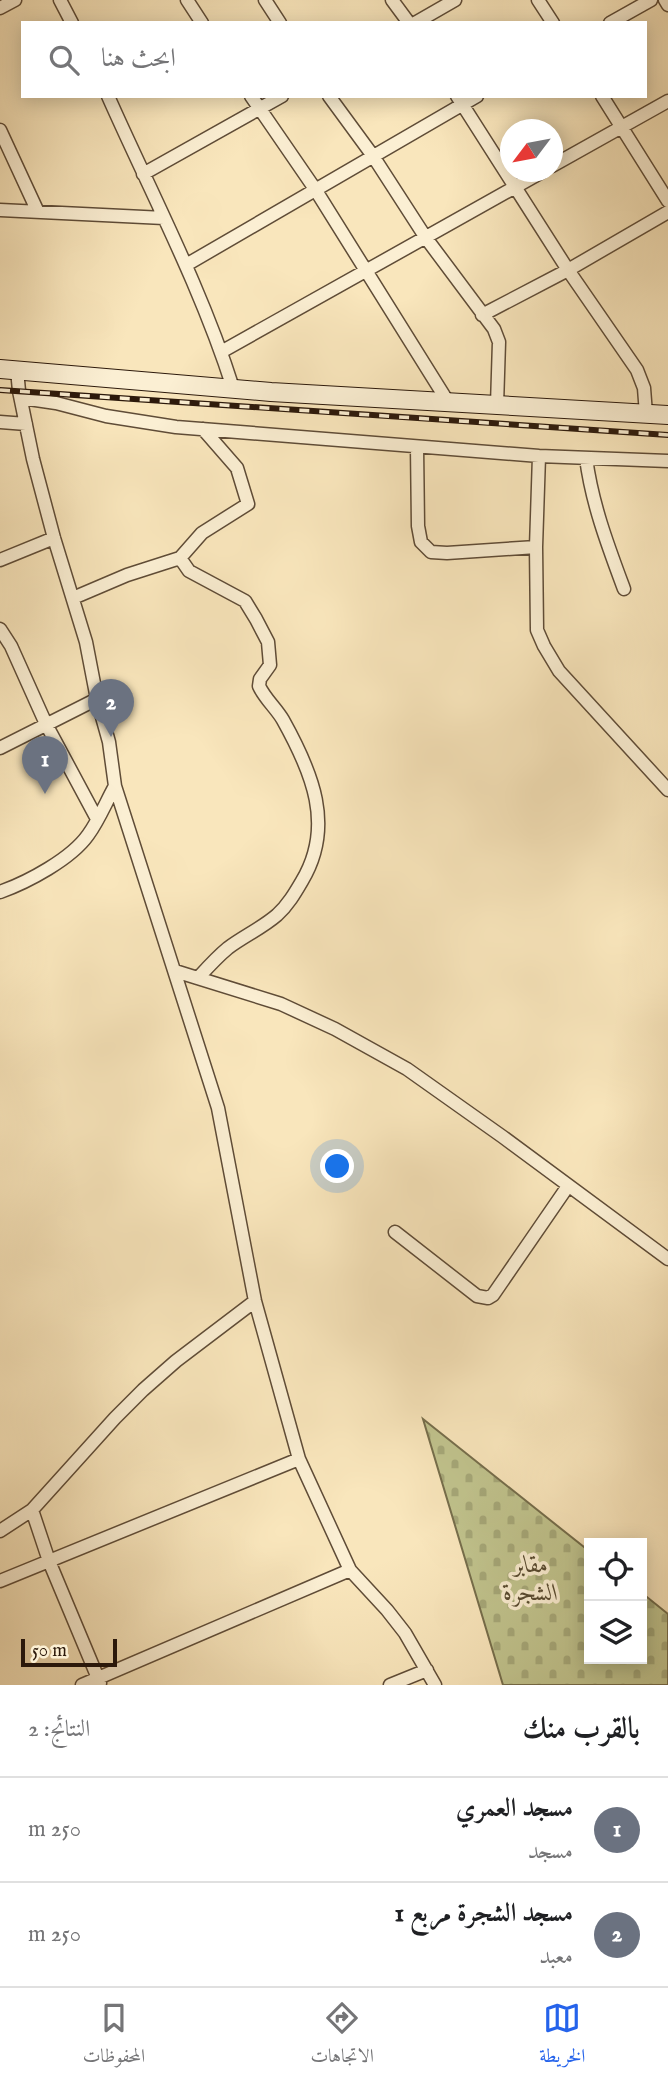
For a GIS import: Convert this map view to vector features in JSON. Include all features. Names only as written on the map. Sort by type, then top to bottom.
[{"type":"street","points":[[0,8],[15,0]]},
{"type":"street","points":[[187,0],[201,21]]},
{"type":"street","points":[[265,0],[279,21]]},
{"type":"street","points":[[393,0],[408,21]]},
{"type":"street","points":[[418,21],[455,0]]},
{"type":"street","points":[[538,0],[552,21]]},
{"type":"street","points":[[614,21],[651,0]]},
{"type":"street","points":[[665,0],[668,5]]},
{"type":"street","points":[[64,1],[71,21]]},
{"type":"street","points":[[109,98],[186,265],[233,388]]},
{"type":"street","points":[[252,98],[315,190],[448,402]]},
{"type":"street","points":[[143,174],[278,98]]},
{"type":"street","points":[[330,98],[373,156],[426,237],[494,329],[499,342],[496,405]]},
{"type":"street","points":[[603,98],[668,201]]},
{"type":"street","points":[[186,265],[373,156],[459,100],[568,270],[637,370],[644,388],[646,414]]},
{"type":"street","points":[[563,160],[668,101]]},
{"type":"street","points":[[0,130],[37,211]]},
{"type":"street","points":[[221,352],[525,182]]},
{"type":"street","points":[[0,210],[164,218]]},
{"type":"street","points":[[482,315],[568,270],[668,212]]},
{"type":"street","points":[[435,1685],[405,1633],[349,1570],[299,1459],[255,1301],[218,1108],[115,786],[109,742],[86,642],[54,538],[22,398],[9,370],[233,388],[668,415]]},
{"type":"street","points":[[22,398],[56,403],[106,416],[176,427],[539,456],[668,461]]},
{"type":"street","points":[[0,422],[26,424]]},
{"type":"street","points":[[74,598],[127,575],[180,558],[202,533],[248,504],[237,468],[203,429]]},
{"type":"street","points":[[417,447],[418,526],[421,542],[431,552],[536,548]]},
{"type":"street","points":[[539,456],[537,630],[559,671],[668,790]]},
{"type":"street","points":[[586,458],[600,527],[624,589]]},
{"type":"street","points":[[0,560],[54,538]]},
{"type":"street","points":[[180,558],[189,571],[246,601],[256,619],[268,642],[270,665],[260,679],[259,686],[282,718],[294,741],[318,804],[320,825],[317,850],[291,900],[277,915],[228,948],[198,978]]},
{"type":"street","points":[[0,629],[11,646],[46,724],[97,819]]},
{"type":"street","points":[[0,748],[97,699]]},
{"type":"street","points":[[0,892],[49,867],[76,848],[88,835],[115,786]]},
{"type":"street","points":[[176,971],[281,1004],[388,1058],[440,1091],[667,1258]]},
{"type":"street","points":[[395,1232],[477,1296],[488,1298],[568,1186]]},
{"type":"street","points":[[0,1531],[32,1510],[143,1390],[176,1361],[255,1301]]},
{"type":"street","points":[[0,1581],[299,1459]]},
{"type":"street","points":[[32,1510],[49,1561],[99,1681]]},
{"type":"street","points":[[82,1685],[99,1681],[349,1570]]},
{"type":"street","points":[[390,1685],[426,1670]]},
{"type":"green space","name":"مقابر الشجرة","points":[[423,1419],[584,1547],[584,1664],[647,1664],[647,1597],[668,1614],[668,1685],[503,1685]]},
{"type":"railway","points":[[0,390],[668,435]]},
{"type":"place","name":"مسجد الشجرة مربع 1","points":[[111,737]]},
{"type":"place","name":"مسجد العمري","points":[[45,794]]}]
